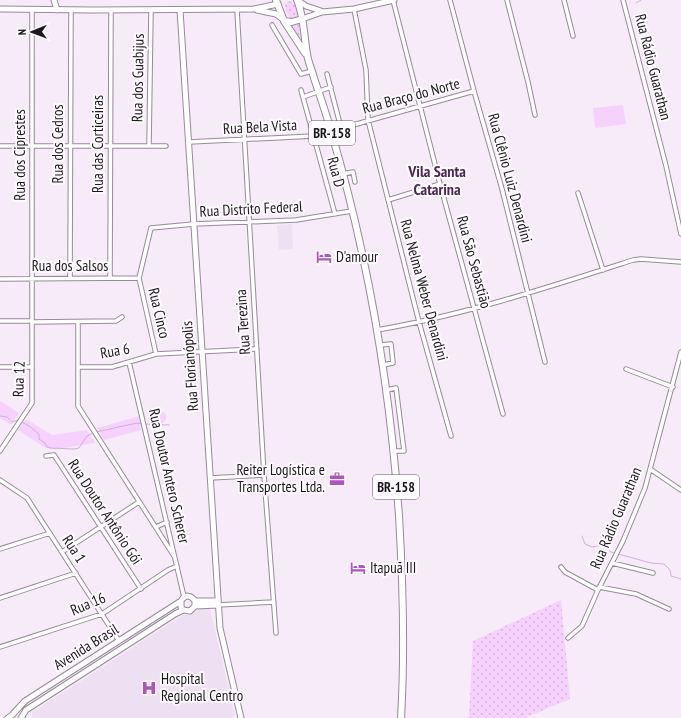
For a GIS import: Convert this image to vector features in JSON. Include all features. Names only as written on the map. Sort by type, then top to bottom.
[{"type":"highway","points":[[277,2],[284,0]]},
{"type":"highway","name":"BR-158","points":[[297,0],[302,19],[307,56],[331,130],[363,257],[383,365],[392,436],[400,545],[402,592],[401,718]]},
{"type":"highway","name":"BR-158","points":[[277,2],[284,20],[307,56]]},
{"type":"highway","points":[[284,20],[292,22],[302,19]]},
{"type":"street","points":[[54,0],[57,10]]},
{"type":"street","points":[[297,0],[306,6],[322,12]]},
{"type":"street","points":[[302,19],[322,12],[354,9],[394,0]]},
{"type":"street","name":"Rua São Sebastião","points":[[394,0],[440,184],[503,414]]},
{"type":"street","name":"Rua Clênio Luiz Denardini","points":[[450,0],[502,189],[545,362]]},
{"type":"street","points":[[507,0],[528,82],[534,115]]},
{"type":"street","points":[[564,0],[573,36]]},
{"type":"street","name":"Rua Rádio Guarathan","points":[[623,0],[666,166],[681,234]]},
{"type":"street","points":[[0,9],[237,10],[254,9],[277,2]]},
{"type":"street","points":[[254,9],[276,14],[284,20]]},
{"type":"street","name":"Rua Nelma Weber Denardini","points":[[354,9],[366,70],[368,120],[419,322],[451,436]]},
{"type":"street","name":"Rua dos Ciprestes","points":[[32,10],[32,299]]},
{"type":"street","name":"Rua dos Cedros","points":[[70,278],[71,10]]},
{"type":"street","name":"Rua das Corticeiras","points":[[110,278],[111,10]]},
{"type":"street","name":"Rua dos Guabijus","points":[[149,146],[151,10]]},
{"type":"street","name":"Rua Florianópolis","points":[[180,10],[218,603],[221,634],[241,718]]},
{"type":"street","name":"Rua Terezina","points":[[237,10],[264,475],[276,633]]},
{"type":"street","points":[[272,25],[301,74],[312,71]]},
{"type":"street","points":[[327,74],[341,128]]},
{"type":"street","points":[[303,97],[331,87]]},
{"type":"street","name":"Rua D","points":[[301,90],[334,214]]},
{"type":"street","name":"Rua Braço do Norte","points":[[331,130],[474,91]]},
{"type":"street","name":"Rua Bela Vista","points":[[189,142],[314,136],[331,130]]},
{"type":"street","points":[[0,146],[166,146]]},
{"type":"street","points":[[342,174],[352,172],[355,182]]},
{"type":"street","points":[[388,200],[440,184]]},
{"type":"street","points":[[578,193],[603,270]]},
{"type":"street","name":"Rua Distrito Federal","points":[[139,278],[151,228],[194,224],[296,220],[352,211]]},
{"type":"street","points":[[377,330],[419,322],[527,294],[642,259],[681,262]]},
{"type":"street","name":"Rua dos Salsos","points":[[0,278],[139,278]]},
{"type":"street","name":"Rua Cinco","points":[[139,278],[156,354]]},
{"type":"street","name":"Rua 12","points":[[0,451],[32,403],[32,299]]},
{"type":"street","points":[[0,321],[116,321],[122,317]]},
{"type":"street","points":[[78,322],[78,406],[174,556]]},
{"type":"street","points":[[380,345],[391,344],[394,363],[383,365]]},
{"type":"street","name":"Rua 6","points":[[78,367],[112,367],[156,354],[257,349]]},
{"type":"street","name":"Rua Rádio Guarathan","points":[[568,638],[582,626],[623,541],[645,488],[673,387],[681,352]]},
{"type":"street","name":"Rua Doutor Antero Scherer","points":[[129,362],[177,566],[182,599]]},
{"type":"street","points":[[0,367],[32,367]]},
{"type":"street","points":[[626,369],[673,387]]},
{"type":"street","points":[[386,390],[396,388],[404,451],[393,451]]},
{"type":"street","points":[[388,413],[399,412]]},
{"type":"street","points":[[392,436],[402,436]]},
{"type":"street","name":"Rua Doutor Antônio Gói","points":[[46,456],[54,455],[140,589]]},
{"type":"street","points":[[650,469],[681,490]]},
{"type":"street","points":[[210,478],[264,475]]},
{"type":"street","name":"Rua 1","points":[[0,480],[28,498],[119,641]]},
{"type":"street","points":[[62,552],[139,502]]},
{"type":"street","points":[[156,527],[167,522]]},
{"type":"street","points":[[0,549],[50,533]]},
{"type":"street","points":[[612,563],[653,573]]},
{"type":"street","name":"Rua 16","points":[[0,648],[102,614],[177,566]]},
{"type":"street","points":[[561,568],[565,572],[599,589],[636,594],[669,609]]},
{"type":"street","points":[[0,598],[76,573]]},
{"type":"street","name":"Avenida Brasil","points":[[8,718],[25,701],[182,599],[189,596],[193,598],[195,603]]},
{"type":"street","points":[[182,599],[181,607],[184,610]]},
{"type":"street","points":[[218,603],[274,602]]},
{"type":"street","name":"Avenida Brasil","points":[[195,603],[218,603]]},
{"type":"street","name":"Avenida Brasil","points":[[21,718],[26,710],[175,614],[184,610],[190,611],[195,603]]},
{"type":"street","points":[[98,654],[102,661]]},
{"type":"shaded area","points":[[289,1],[293,3],[297,9],[296,19],[291,19],[286,11],[285,4]]},
{"type":"shaded area","points":[[300,23],[307,52],[292,26],[296,26]]},
{"type":"shaded area","points":[[623,105],[626,124],[595,128],[593,108]]},
{"type":"shaded area","points":[[292,224],[293,249],[279,250],[277,225]]},
{"type":"shaded area","points":[[0,401],[19,413],[11,425],[0,418]]},
{"type":"shaded area","points":[[157,409],[165,414],[166,419],[163,423],[150,427],[147,413]]},
{"type":"shaded area","points":[[139,416],[141,430],[104,440],[97,428]]},
{"type":"shaded area","points":[[26,419],[52,435],[87,430],[95,443],[57,449],[44,447],[18,430]]},
{"type":"shaded area","points":[[561,600],[570,699],[524,718],[469,718],[473,641]]},
{"type":"shaded area","name":"Hospital Regional Centro","points":[[198,609],[210,609],[235,716],[231,718],[35,718],[31,713],[183,615],[194,613]]},
{"type":"waterway","points":[[636,3],[641,0]]},
{"type":"waterway","points":[[0,416],[7,417],[12,422],[18,420],[29,426],[39,434],[39,439],[45,443],[47,447],[51,448],[79,448],[87,436],[93,433]]},
{"type":"waterway","points":[[96,432],[137,423],[142,424]]},
{"type":"waterway","points":[[145,424],[169,425]]},
{"type":"waterway","points":[[582,536],[585,544],[592,547],[603,545],[611,552],[651,563],[664,564],[670,570],[671,576],[681,579]]},
{"type":"place","name":"D'amour","points":[[324,257]]},
{"type":"place","name":"Reiter Logística e Transportes Ltda.","points":[[337,479]]},
{"type":"place","name":"Itapuã III","points":[[358,568]]},
{"type":"place","name":"Hospital Regional Centro","points":[[149,688]]},
{"type":"district","name":"Vila Santa Catarina","points":[[437,180]]}]
